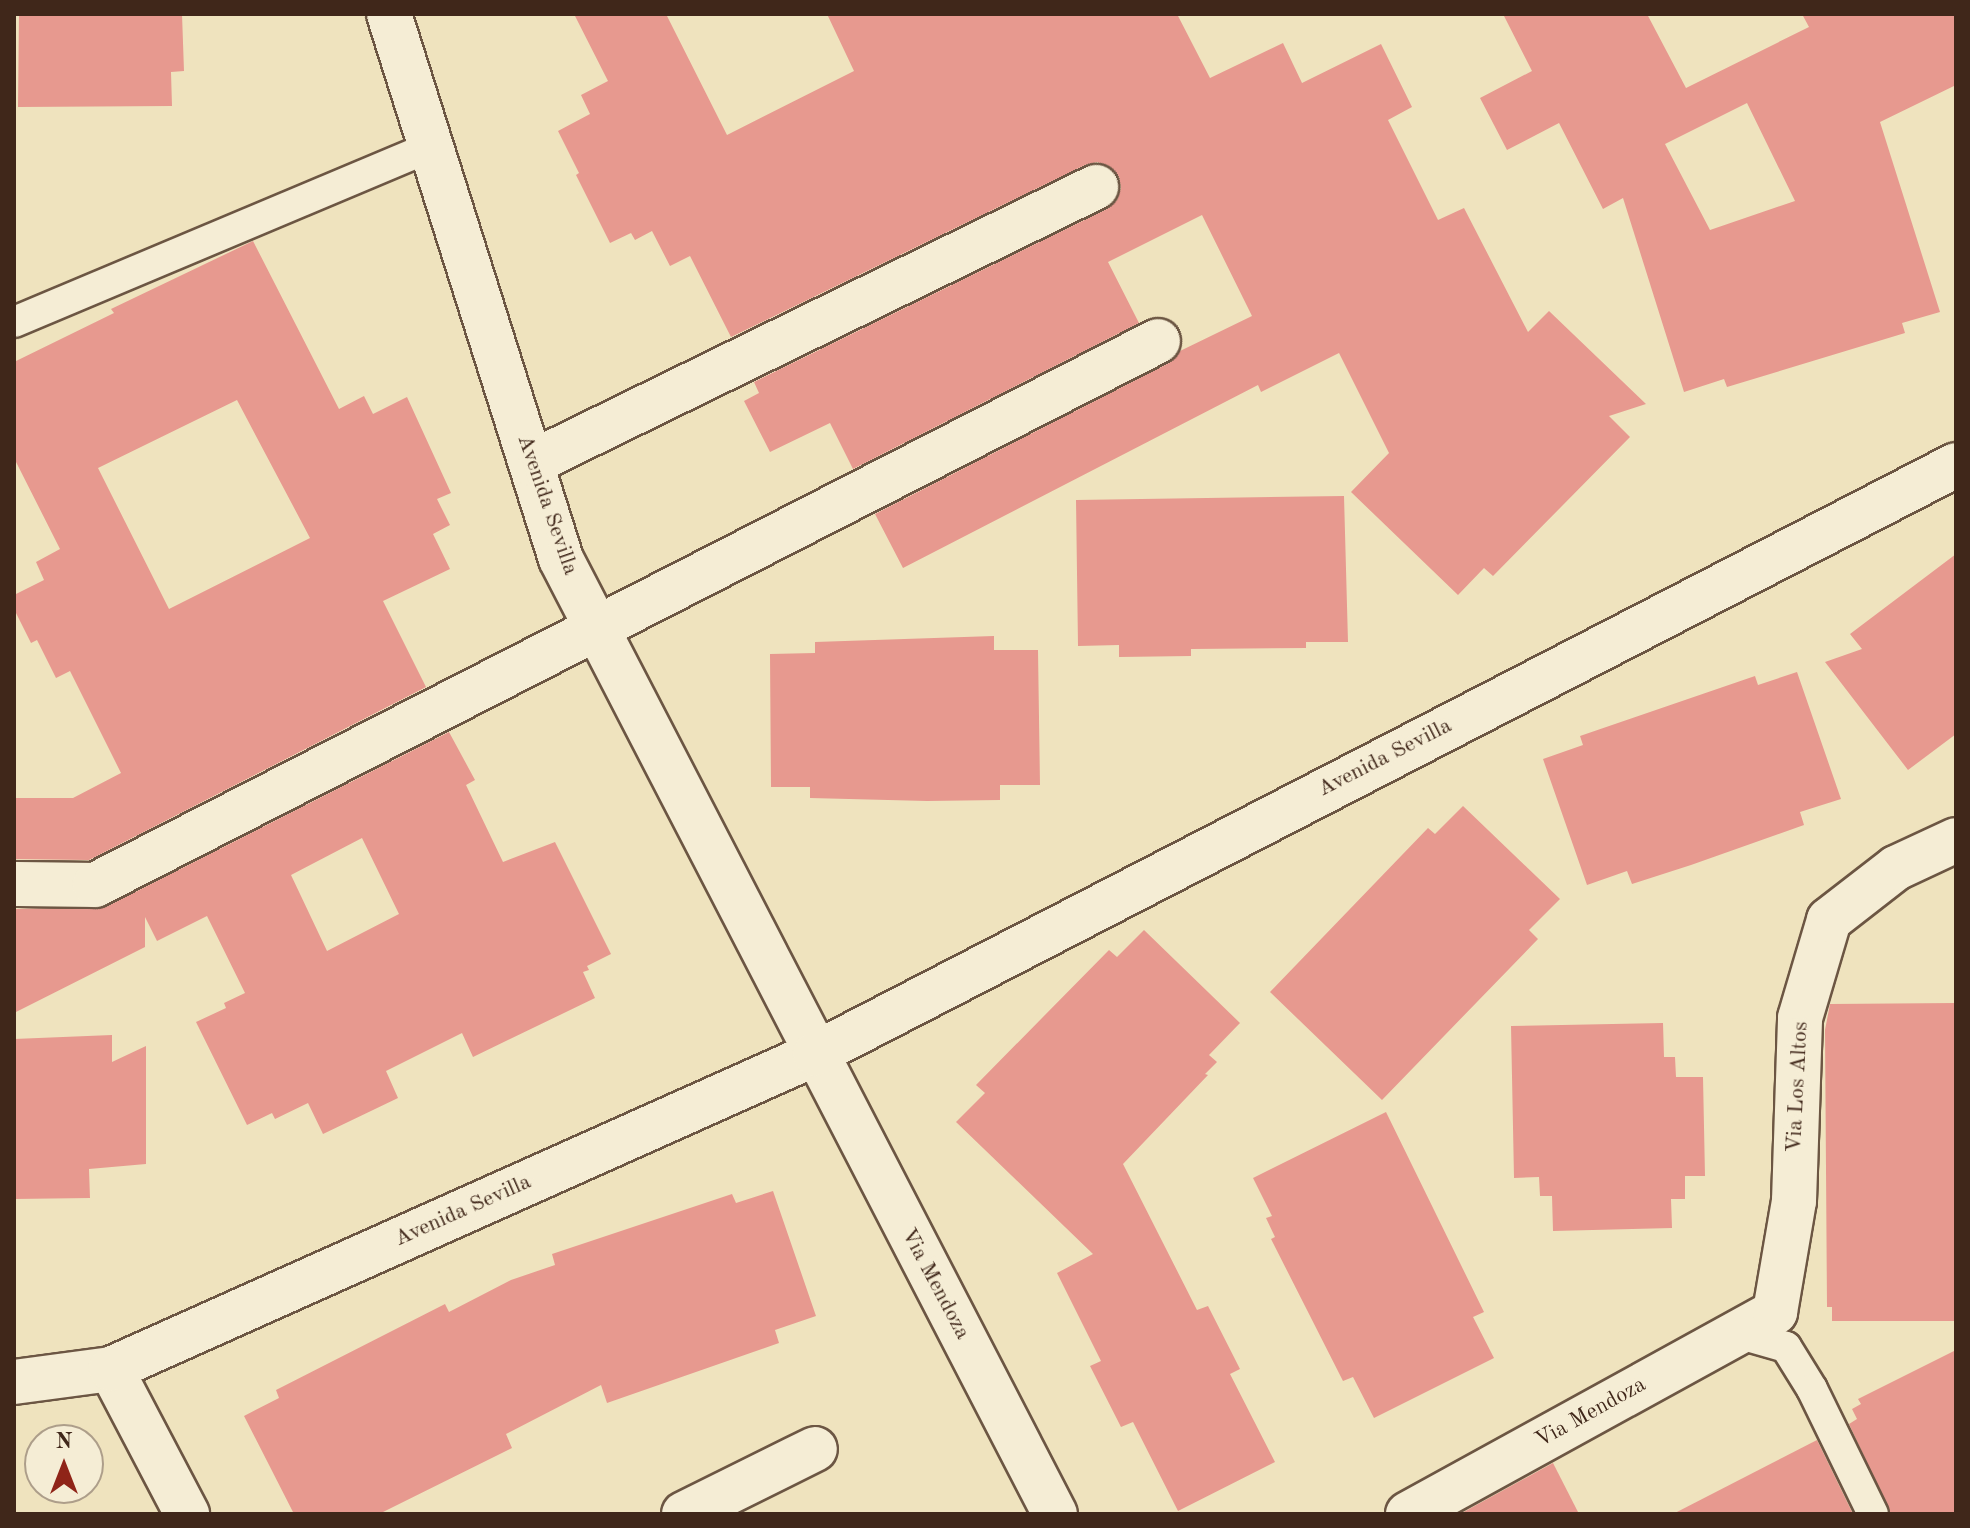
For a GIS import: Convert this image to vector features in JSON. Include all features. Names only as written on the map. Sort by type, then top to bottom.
[{"type":"street","name":"Avenida Sevilla","points":[[389,14],[561,559],[815,1054]]},
{"type":"street","points":[[531,463],[1096,187]]},
{"type":"street","points":[[14,884],[95,885],[1158,341]]},
{"type":"street","name":"Avenida Sevilla","points":[[14,1382],[111,1369],[815,1054],[1956,465]]},
{"type":"street","name":"Via Los Altos","points":[[1775,1312],[1794,1201],[1800,1018],[1829,920],[1896,868],[1956,840]]},
{"type":"street","name":"Via Mendoza","points":[[815,1054],[1055,1514]]},
{"type":"street","name":"Via Mendoza","points":[[1408,1514],[1775,1312]]},
{"type":"street","points":[[111,1369],[187,1514]]},
{"type":"street","points":[[684,1514],[815,1449]]},
{"type":"lane","points":[[14,322],[431,147]]},
{"type":"lane","points":[[1737,1333],[1786,1347],[1812,1389],[1873,1514]]},
{"type":"building","points":[[19,14],[182,14],[184,71],[171,72],[172,106],[18,107]]},
{"type":"building","points":[[574,14],[666,14],[727,135],[854,71],[827,14],[1177,14],[1210,78],[1283,43],[1302,83],[1381,44],[1412,107],[1388,120],[1438,220],[1464,208],[1528,332],[1549,311],[1646,404],[1609,416],[1630,437],[1493,576],[1484,568],[1458,595],[1351,492],[1389,453],[1339,353],[1261,392],[1258,385],[903,568],[875,514],[1169,363],[1180,351],[1252,316],[1202,215],[1108,262],[1139,323],[853,469],[830,423],[770,452],[744,401],[759,393],[754,382],[1107,209],[1117,200],[1121,188],[1119,177],[1109,166],[1097,162],[1085,165],[731,337],[690,256],[670,266],[652,231],[635,240],[631,233],[610,243],[576,175],[579,173],[558,131],[590,114],[581,95],[608,81]]},
{"type":"building","points":[[1503,14],[1647,14],[1686,88],[1809,27],[1802,14],[1956,14],[1956,85],[1880,122],[1940,312],[1902,323],[1905,333],[1727,387],[1724,379],[1684,392],[1623,198],[1603,209],[1559,123],[1507,150],[1480,98],[1532,71]],"holes":[[[1747,103],[1795,201],[1710,230],[1665,144]]]},
{"type":"building","points":[[253,241],[339,409],[364,396],[373,414],[407,397],[451,493],[437,499],[450,525],[433,534],[450,569],[383,601],[426,687],[89,860],[14,859],[14,798],[73,798],[121,773],[70,671],[56,678],[37,640],[31,643],[14,609],[14,595],[44,580],[36,562],[60,549],[14,458],[14,362],[114,313],[111,309]],"holes":[[[237,400],[310,538],[169,609],[98,468]]]},
{"type":"building","points":[[1344,496],[1348,642],[1306,642],[1306,648],[1191,649],[1191,656],[1119,657],[1119,645],[1078,646],[1076,500]]},
{"type":"building","points":[[1956,554],[1956,734],[1908,770],[1825,662],[1862,649],[1850,634]]},
{"type":"building","points":[[994,636],[994,650],[1038,650],[1040,785],[1000,785],[1000,800],[927,801],[810,798],[810,787],[771,787],[770,654],[815,653],[815,642]]},
{"type":"building","points":[[1797,672],[1841,799],[1800,812],[1804,825],[1691,865],[1632,884],[1627,871],[1587,885],[1543,759],[1583,745],[1580,736],[1755,676],[1758,685]]},
{"type":"building","points":[[449,732],[475,780],[466,785],[503,862],[555,842],[611,954],[587,966],[589,970],[583,972],[595,998],[473,1057],[462,1033],[386,1071],[398,1098],[323,1134],[308,1103],[275,1119],[272,1113],[247,1125],[196,1022],[226,1008],[224,1003],[245,993],[207,916],[157,941],[145,917],[145,947],[14,1013],[14,909],[106,907]],"holes":[[[362,838],[399,914],[327,951],[291,875]]]},
{"type":"building","points":[[1463,806],[1560,899],[1529,930],[1538,939],[1382,1100],[1270,992],[1428,828],[1435,834]]},
{"type":"building","points":[[1144,930],[1240,1023],[1209,1055],[1217,1062],[1205,1074],[1208,1075],[1123,1164],[1197,1310],[1208,1306],[1240,1369],[1230,1374],[1275,1462],[1178,1511],[1133,1422],[1121,1427],[1090,1366],[1101,1361],[1057,1273],[1093,1254],[956,1122],[985,1093],[976,1085],[1109,950],[1117,957]]},
{"type":"building","points":[[1956,1003],[1956,1321],[1832,1321],[1832,1307],[1827,1307],[1825,1030],[1830,1004]]},
{"type":"building","points":[[1663,1023],[1664,1057],[1675,1057],[1676,1077],[1703,1077],[1705,1176],[1685,1176],[1685,1199],[1671,1199],[1672,1228],[1553,1231],[1552,1196],[1540,1196],[1539,1177],[1514,1178],[1511,1026]]},
{"type":"building","points":[[112,1035],[112,1062],[146,1046],[146,1164],[89,1169],[90,1198],[14,1199],[14,1039]]},
{"type":"building","points":[[1386,1112],[1484,1312],[1473,1317],[1494,1358],[1374,1418],[1353,1377],[1343,1381],[1271,1239],[1275,1237],[1266,1218],[1272,1216],[1253,1178]]},
{"type":"building","points":[[773,1191],[816,1316],[775,1330],[779,1343],[607,1403],[601,1385],[506,1434],[512,1448],[379,1514],[294,1514],[244,1416],[279,1398],[276,1390],[445,1304],[449,1312],[511,1280],[555,1265],[552,1254],[732,1194],[736,1203]]},
{"type":"building","points":[[1956,1350],[1956,1514],[1891,1514],[1849,1424],[1857,1419],[1852,1409],[1861,1404],[1858,1399]]},
{"type":"building","points":[[1817,1440],[1853,1514],[1673,1514]]},
{"type":"building","points":[[1553,1463],[1579,1514],[1460,1514]]}]
